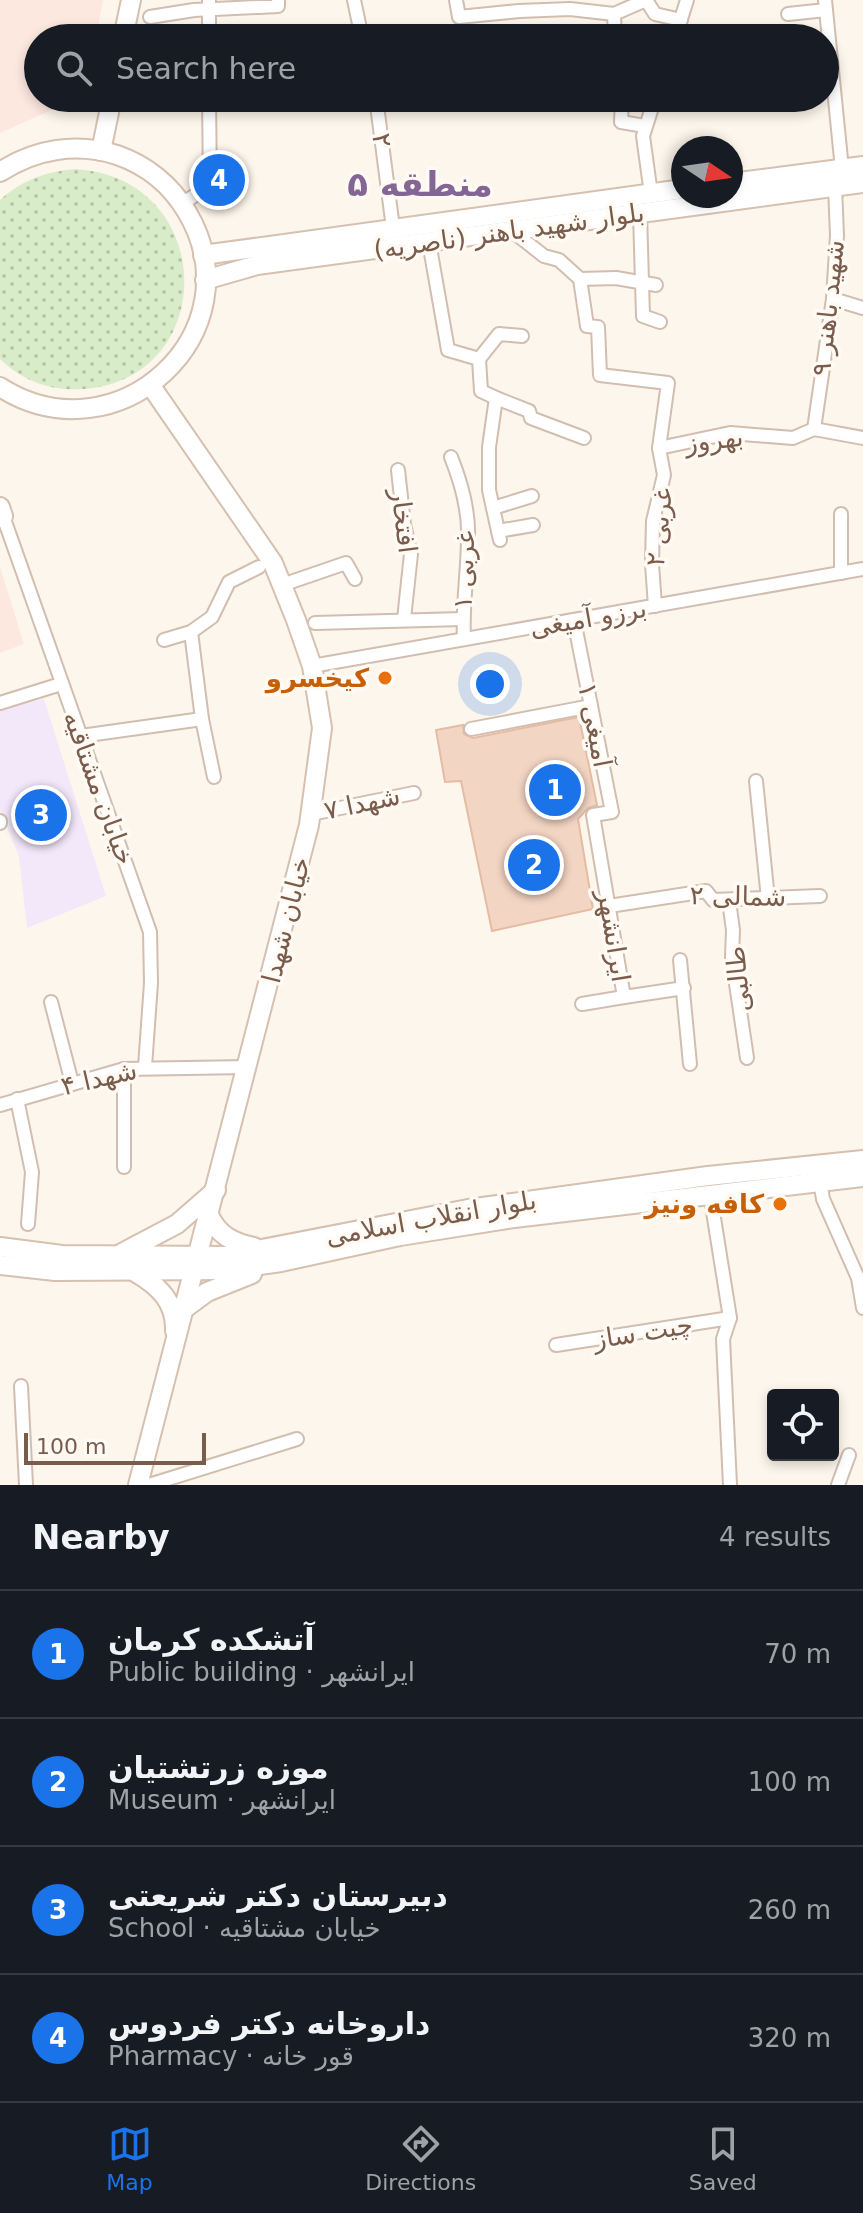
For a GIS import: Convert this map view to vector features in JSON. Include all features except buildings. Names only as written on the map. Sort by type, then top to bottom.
[{"type":"main road","points":[[126,24],[131,0]]},
{"type":"main road","points":[[101,151],[109,112]]},
{"type":"main road","points":[[0,172],[24,158],[75,148],[101,151],[149,171],[182,204],[195,229],[203,255],[205,280],[201,312],[189,341],[171,367],[151,386],[119,402],[72,410],[40,406],[0,387]]},
{"type":"main road","name":"بلوار شهید باهنر (ناصریه)","points":[[743,193],[839,178],[863,166]]},
{"type":"main road","name":"بلوار شهید باهنر (ناصریه)","points":[[743,182],[839,178],[863,183]]},
{"type":"main road","name":"بلوار شهید باهنر (ناصریه)","points":[[203,255],[671,191]]},
{"type":"main road","name":"بلوار شهید باهنر (ناصریه)","points":[[205,280],[257,265],[671,206]]},
{"type":"main road","name":"خیابان شهدا","points":[[138,1485],[311,814],[322,728],[312,666],[273,563],[151,386]]},
{"type":"main road","name":"بلوار انقلاب اسلامی","points":[[0,1265],[55,1271],[135,1272],[276,1255],[421,1217],[708,1176],[863,1160]]},
{"type":"main road","name":"بلوار انقلاب اسلامی","points":[[331,1242],[710,1193],[863,1177]]},
{"type":"main road","points":[[116,1256],[177,1224],[216,1190]]},
{"type":"main road","points":[[209,1215],[214,1225],[230,1240],[276,1255]]},
{"type":"main road","name":"بلوار انقلاب اسلامی","points":[[0,1247],[62,1255],[116,1256],[196,1264]]},
{"type":"main road","points":[[184,1309],[207,1292],[276,1255]]},
{"type":"main road","points":[[135,1272],[162,1291],[172,1307],[175,1320],[173,1353]]},
{"type":"street","points":[[354,0],[359,24]]},
{"type":"street","points":[[456,0],[459,17],[487,15],[519,5],[614,14],[646,0],[655,14],[681,20]]},
{"type":"street","points":[[680,24],[687,0]]},
{"type":"street","points":[[150,17],[209,5],[278,3]]},
{"type":"street","points":[[788,14],[825,5]]},
{"type":"street","points":[[614,14],[614,24]]},
{"type":"street","points":[[182,204],[210,185],[209,112]]},
{"type":"street","name":"۲","points":[[378,112],[393,228]]},
{"type":"street","points":[[621,112],[621,122],[645,126]]},
{"type":"street","points":[[650,112],[643,136],[651,194]]},
{"type":"street","name":"شهید باهنر ۹","points":[[814,429],[833,299],[837,235],[839,178],[834,112]]},
{"type":"street","points":[[640,213],[643,316],[660,322]]},
{"type":"street","points":[[511,230],[544,256],[559,260],[580,279],[616,278],[656,285]]},
{"type":"street","points":[[429,242],[448,350],[479,359]]},
{"type":"street","name":"۲ غربی","points":[[580,279],[587,326],[598,327],[600,375],[668,383],[659,448],[664,475],[653,521],[655,606]]},
{"type":"street","points":[[833,299],[863,308]]},
{"type":"street","points":[[522,336],[499,334],[479,359],[481,391],[529,411],[531,418],[584,438]]},
{"type":"street","points":[[496,398],[489,447],[489,490],[499,536],[533,525]]},
{"type":"street","points":[[814,429],[863,438]]},
{"type":"street","name":"بهروز","points":[[659,448],[730,433],[793,438],[814,429]]},
{"type":"street","name":"۱ غربی","points":[[451,457],[461,483],[468,535],[464,639]]},
{"type":"street","name":"افتخار","points":[[398,470],[411,554],[404,619]]},
{"type":"street","points":[[464,502],[489,490]]},
{"type":"street","points":[[493,508],[532,496]]},
{"type":"street","name":"خیابان مشتاقیه","points":[[1,514],[150,932],[151,983],[145,1067]]},
{"type":"street","points":[[841,514],[841,573]]},
{"type":"street","points":[[282,585],[346,563],[355,579]]},
{"type":"street","points":[[164,640],[191,632],[212,617],[229,582],[259,567]]},
{"type":"street","name":"برزو آمیغی","points":[[312,666],[863,569]]},
{"type":"street","points":[[315,623],[463,619]]},
{"type":"street","name":"آمیغی ۱","points":[[574,620],[612,812],[593,815]]},
{"type":"street","points":[[191,632],[202,719],[214,777]]},
{"type":"street","points":[[0,703],[61,684]]},
{"type":"street","points":[[471,729],[591,706]]},
{"type":"street","points":[[81,736],[202,719]]},
{"type":"street","points":[[756,781],[768,899]]},
{"type":"street","name":"شهدا ۷","points":[[311,814],[414,793]]},
{"type":"street","name":"ایرانشهر","points":[[593,815],[624,997],[684,988]]},
{"type":"street","name":"۲ شمالی","points":[[609,906],[706,891],[713,900],[729,901],[820,896]]},
{"type":"street","name":"طالبی","points":[[729,901],[733,930],[732,957],[747,1058]]},
{"type":"street","points":[[680,960],[690,1064]]},
{"type":"street","points":[[582,1004],[624,997]]},
{"type":"street","points":[[51,1002],[72,1083]]},
{"type":"street","name":"شهدا ۴","points":[[0,1105],[124,1069],[248,1067]]},
{"type":"street","points":[[124,1069],[124,1167]]},
{"type":"street","points":[[17,1099],[32,1172],[28,1224]]},
{"type":"street","points":[[820,1181],[823,1199],[858,1278],[863,1308]]},
{"type":"street","points":[[710,1193],[730,1318],[723,1339],[730,1485]]},
{"type":"street","name":"چیت ساز","points":[[556,1345],[730,1318]]},
{"type":"street","points":[[21,1386],[26,1485]]},
{"type":"street","points":[[149,1485],[297,1439]]},
{"type":"street","points":[[838,1485],[849,1455]]},
{"type":"shaded area","points":[[0,0],[103,0],[99,24],[24,24],[24,112],[47,112],[0,133]]},
{"type":"shaded area","points":[[0,567],[24,644],[0,653]]},
{"type":"shaded area","points":[[44,699],[106,896],[27,928],[19,856],[0,810],[0,710]]},
{"type":"green space","points":[[76,169],[122,181],[156,206],[177,240],[184,278],[179,317],[160,351],[129,377],[84,389],[61,389],[28,379],[0,359],[0,200],[35,178]]},
{"type":"place","name":"داروخانه دکتر فردوس","points":[[219,180]]},
{"type":"place","name":"کیخسرو","points":[[385,678]]},
{"type":"place","name":"آتشکده کرمان","points":[[555,790]]},
{"type":"place","name":"دبیرستان دکتر شریعتی","points":[[41,815]]},
{"type":"place","name":"موزه زرتشتیان","points":[[534,865]]},
{"type":"place","name":"کافه ونیز","points":[[780,1204]]},
{"type":"district","name":"منطقه ۵","points":[[420,184]]}]
